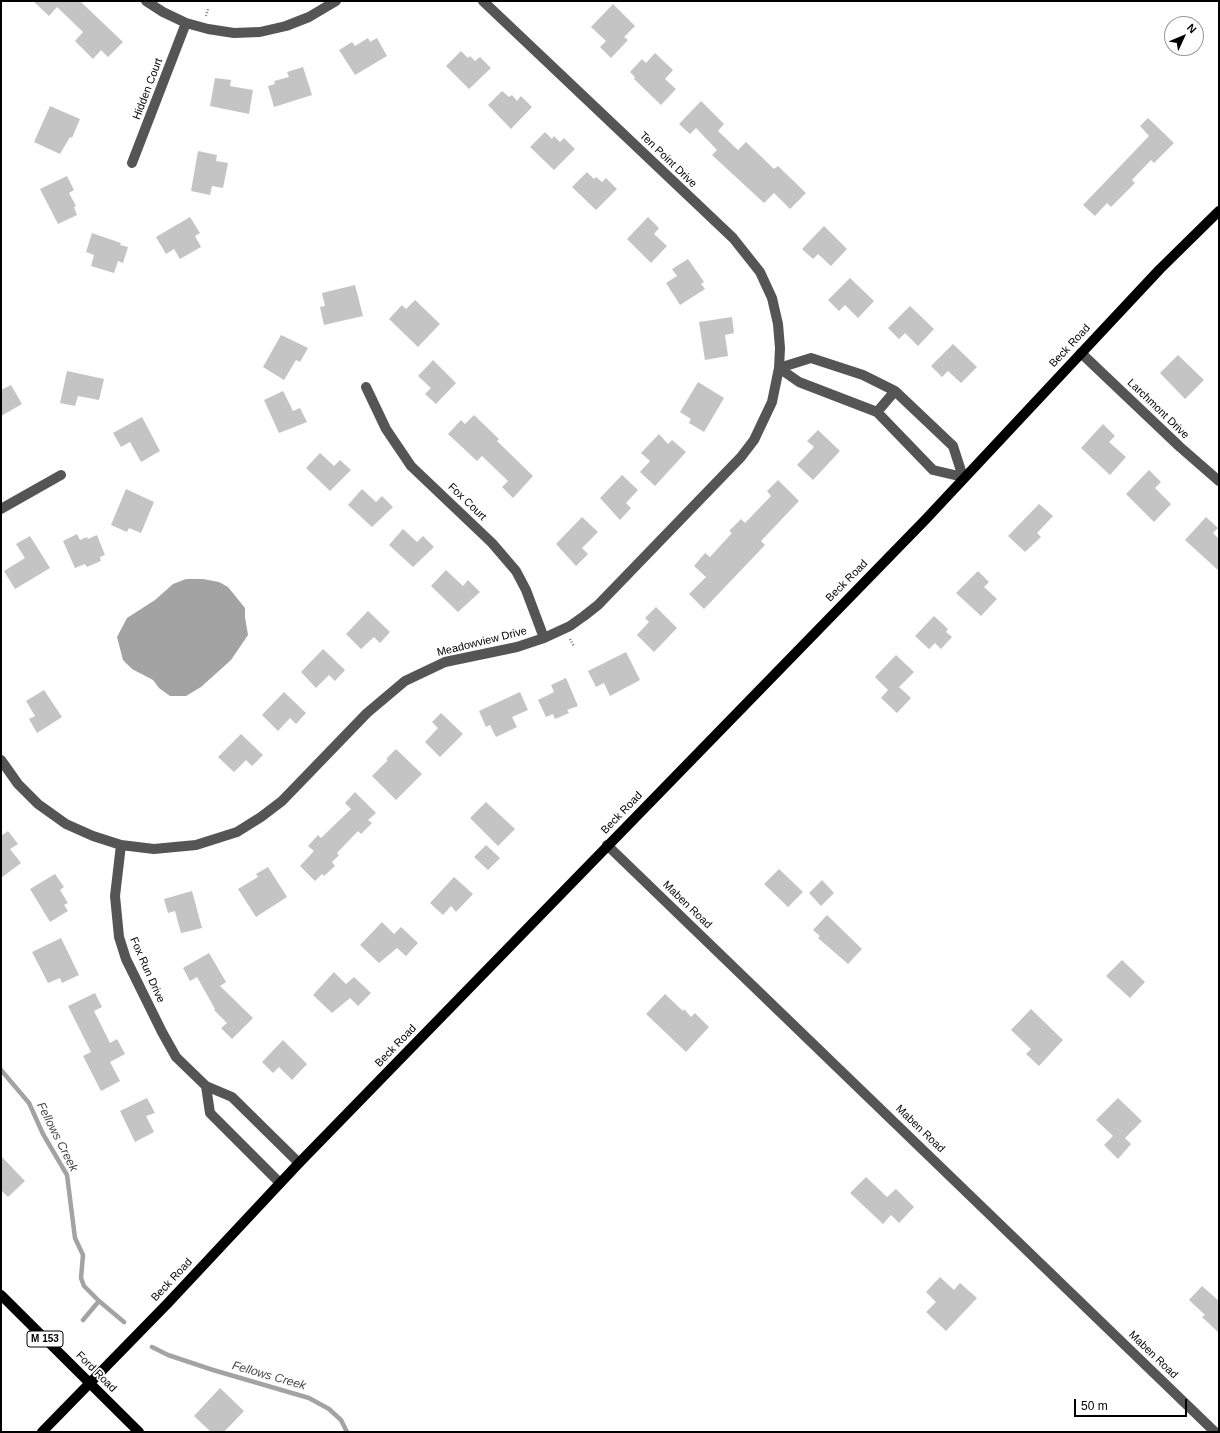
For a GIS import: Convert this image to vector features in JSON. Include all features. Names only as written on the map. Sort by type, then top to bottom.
[{"type":"main road","name":"Beck Road","points":[[42,1432],[168,1303],[299,1163],[926,519],[963,477],[1081,352],[1160,269],[1219,211]]},
{"type":"main road","name":"Ford Road","points":[[1,1295],[139,1432]]},
{"type":"street","points":[[146,1],[163,12],[186,23],[208,29],[234,33],[260,32],[286,26],[310,17],[336,1]]},
{"type":"street","name":"Ten Point Drive","points":[[483,1],[744,250],[760,272],[772,298],[778,324],[779,368]]},
{"type":"street","name":"Hidden Court","points":[[132,163],[186,23]]},
{"type":"street","name":"Larchmont Drive","points":[[1081,352],[1180,447],[1219,481]]},
{"type":"street","points":[[779,368],[811,358],[863,375],[895,391],[953,446],[963,477]]},
{"type":"street","points":[[779,368],[799,382],[877,412],[933,470],[963,477]]},
{"type":"street","name":"Meadowview Drive","points":[[1,760],[18,784],[52,814],[92,836],[121,845],[154,848],[180,847],[212,841],[236,832],[261,817],[282,801],[367,713],[405,681],[424,670],[445,662],[517,647],[544,638],[570,626],[598,605],[741,457],[764,422],[772,402],[779,368]]},
{"type":"street","name":"Fox Court","points":[[366,387],[386,429],[411,466],[492,543],[516,571],[526,590],[544,638]]},
{"type":"street","points":[[877,412],[895,391]]},
{"type":"street","points":[[1,509],[61,475]]},
{"type":"street","name":"Fox Run Drive","points":[[121,845],[115,896],[119,937],[126,959],[162,1032],[176,1056],[206,1086],[232,1097],[299,1163]]},
{"type":"street","name":"Maben Road","points":[[607,845],[867,1094],[1214,1432]]},
{"type":"street","points":[[206,1086],[210,1113],[280,1183]]},
{"type":"path","points":[[206,17],[208,9]]},
{"type":"path","points":[[570,639],[574,646]]},
{"type":"shaded area","points":[[186,579],[203,579],[219,582],[228,587],[245,608],[248,635],[231,660],[201,687],[186,696],[170,696],[159,688],[153,680],[132,669],[123,660],[117,637],[127,618],[155,600],[173,584]]},
{"type":"building","points":[[33,1],[80,1],[123,42],[108,57],[101,50],[93,59],[75,41],[83,32],[57,7],[49,16]]},
{"type":"building","points":[[613,4],[635,26],[624,37],[628,40],[611,58],[600,47],[606,41],[591,27]]},
{"type":"building","points":[[368,38],[370,42],[377,38],[387,56],[355,75],[339,50],[352,42],[355,46]]},
{"type":"building","points":[[461,51],[468,58],[470,56],[475,61],[480,57],[491,68],[469,89],[446,66]]},
{"type":"building","points":[[655,53],[673,70],[665,79],[676,89],[661,105],[634,79],[635,77],[630,72],[642,59],[646,63]]},
{"type":"building","points":[[303,67],[312,95],[274,107],[268,86],[275,84],[274,81],[289,77],[287,72]]},
{"type":"building","points":[[215,78],[231,80],[230,86],[253,90],[249,114],[210,106]]},
{"type":"building","points":[[502,91],[509,97],[512,95],[517,101],[521,96],[532,107],[511,129],[488,105]]},
{"type":"building","points":[[701,101],[724,124],[718,131],[738,150],[746,142],[774,169],[778,166],[806,193],[790,209],[774,193],[764,203],[712,155],[717,150],[696,128],[690,134],[679,124]]},
{"type":"building","points":[[50,106],[80,119],[72,138],[70,137],[60,154],[34,142]]},
{"type":"building","points":[[1148,118],[1174,143],[1154,163],[1151,160],[1132,180],[1135,183],[1111,207],[1107,203],[1095,216],[1083,205],[1149,136],[1140,126]]},
{"type":"building","points":[[545,132],[552,139],[554,136],[560,142],[564,138],[575,149],[554,170],[530,147]]},
{"type":"building","points":[[198,151],[217,155],[216,161],[228,163],[223,188],[212,186],[210,195],[191,191]]},
{"type":"building","points":[[587,172],[594,179],[596,177],[602,182],[606,178],[617,189],[596,210],[572,187]]},
{"type":"building","points":[[67,176],[74,190],[69,193],[76,206],[74,207],[77,215],[58,224],[40,189]]},
{"type":"building","points":[[190,217],[200,233],[195,236],[201,247],[180,259],[174,249],[166,254],[156,237]]},
{"type":"building","points":[[648,217],[659,228],[654,234],[667,246],[651,263],[627,239]]},
{"type":"building","points":[[824,226],[847,249],[831,266],[818,254],[813,259],[802,249]]},
{"type":"building","points":[[92,233],[128,247],[123,263],[118,261],[114,273],[91,266],[94,255],[86,252]]},
{"type":"building","points":[[688,259],[704,282],[701,284],[705,289],[680,305],[666,283],[677,276],[672,269]]},
{"type":"building","points":[[850,278],[874,301],[858,318],[845,305],[839,311],[828,300]]},
{"type":"building","points":[[355,285],[363,316],[324,325],[320,307],[325,306],[322,293]]},
{"type":"building","points":[[415,300],[440,324],[418,347],[389,319],[402,305],[406,309]]},
{"type":"building","points":[[910,306],[934,329],[918,346],[905,333],[899,339],[888,328]]},
{"type":"building","points":[[732,317],[734,333],[725,335],[728,356],[705,360],[699,322]]},
{"type":"building","points":[[281,335],[308,348],[300,362],[296,360],[284,380],[263,367]]},
{"type":"building","points":[[953,344],[977,367],[961,383],[948,371],[942,377],[931,366]]},
{"type":"building","points":[[1178,355],[1204,380],[1185,399],[1160,373]]},
{"type":"building","points":[[433,360],[456,383],[436,404],[425,394],[431,388],[418,376]]},
{"type":"building","points":[[67,371],[104,379],[99,400],[78,396],[75,406],[60,403]]},
{"type":"building","points":[[698,382],[724,398],[704,432],[689,423],[691,419],[680,412]]},
{"type":"building","points":[[11,385],[22,404],[1,416],[1,390]]},
{"type":"building","points":[[283,391],[293,411],[300,408],[307,422],[279,433],[264,400]]},
{"type":"building","points":[[474,415],[499,439],[497,441],[533,476],[513,498],[502,487],[508,481],[482,456],[477,461],[448,434],[461,420],[465,424]]},
{"type":"building","points":[[142,417],[160,451],[141,462],[130,442],[121,447],[113,433]]},
{"type":"building","points":[[1103,424],[1115,436],[1109,442],[1126,457],[1110,475],[1081,448]]},
{"type":"building","points":[[818,430],[840,451],[813,480],[797,465],[814,447],[807,441]]},
{"type":"building","points":[[659,434],[668,444],[672,440],[686,452],[655,486],[640,472],[650,461],[641,453]]},
{"type":"building","points":[[320,453],[334,466],[340,460],[351,470],[330,491],[306,468]]},
{"type":"building","points":[[1149,470],[1161,482],[1155,488],[1171,504],[1154,522],[1126,494]]},
{"type":"building","points":[[622,475],[638,490],[626,503],[631,508],[620,520],[600,498]]},
{"type":"building","points":[[778,480],[799,501],[761,541],[765,545],[704,609],[689,594],[706,577],[694,566],[705,553],[710,557],[732,533],[729,531],[741,519],[745,523],[771,496],[767,491]]},
{"type":"building","points":[[126,489],[154,502],[141,533],[129,528],[127,532],[111,525]]},
{"type":"building","points":[[362,489],[376,502],[382,496],[393,507],[372,527],[348,505]]},
{"type":"building","points":[[1039,504],[1053,516],[1037,533],[1041,537],[1025,552],[1008,536]]},
{"type":"building","points":[[582,517],[598,532],[582,548],[588,554],[576,566],[556,544]]},
{"type":"building","points":[[1206,517],[1218,528],[1213,533],[1219,539],[1219,571],[1185,540]]},
{"type":"building","points":[[403,529],[417,542],[423,536],[434,547],[413,567],[389,545]]},
{"type":"building","points":[[77,534],[80,540],[87,537],[88,539],[97,535],[105,555],[100,557],[101,561],[87,567],[85,564],[75,568],[63,541]]},
{"type":"building","points":[[30,536],[50,568],[15,589],[4,571],[25,558],[16,544]]},
{"type":"building","points":[[446,570],[463,586],[468,580],[480,592],[458,612],[431,586]]},
{"type":"building","points":[[978,571],[989,582],[984,587],[997,599],[981,616],[956,593]]},
{"type":"building","points":[[656,607],[677,628],[654,652],[637,635],[649,622],[645,618]]},
{"type":"building","points":[[368,611],[390,632],[380,643],[374,637],[361,649],[346,634]]},
{"type":"building","points":[[934,616],[948,629],[946,632],[952,637],[941,649],[935,643],[929,649],[915,636]]},
{"type":"building","points":[[323,649],[345,670],[335,681],[329,675],[316,688],[301,672]]},
{"type":"building","points":[[626,652],[640,680],[610,696],[604,683],[596,687],[588,671]]},
{"type":"building","points":[[896,655],[914,672],[899,687],[911,698],[897,713],[881,698],[888,690],[875,677]]},
{"type":"building","points":[[566,678],[578,706],[567,710],[569,713],[555,719],[553,714],[546,717],[538,700],[554,692],[551,685]]},
{"type":"building","points":[[44,690],[62,717],[37,733],[29,719],[35,716],[26,701]]},
{"type":"building","points":[[284,692],[306,713],[296,724],[290,718],[278,731],[262,715]]},
{"type":"building","points":[[520,692],[528,710],[512,717],[517,727],[496,737],[490,725],[486,727],[479,711]]},
{"type":"building","points":[[441,713],[463,734],[440,757],[425,742],[438,728],[432,722]]},
{"type":"building","points":[[241,734],[263,755],[252,766],[246,760],[234,772],[218,757]]},
{"type":"building","points":[[396,749],[422,774],[396,800],[372,776],[388,760],[386,759]]},
{"type":"building","points":[[355,792],[376,813],[368,820],[372,823],[361,834],[358,831],[337,853],[339,855],[332,862],[335,866],[324,876],[322,874],[315,881],[300,866],[314,851],[308,846],[318,835],[321,838],[351,809],[345,803]]},
{"type":"building","points":[[486,802],[515,829],[498,846],[470,818]]},
{"type":"building","points":[[8,831],[18,844],[10,849],[21,863],[1,878],[1,836]]},
{"type":"building","points":[[486,845],[500,858],[488,870],[474,857]]},
{"type":"building","points":[[268,867],[287,897],[256,917],[238,889],[258,877],[256,874]]},
{"type":"building","points":[[779,869],[803,892],[788,907],[764,884]]},
{"type":"building","points":[[55,874],[64,887],[60,890],[68,903],[64,905],[68,911],[50,922],[30,889]]},
{"type":"building","points":[[454,877],[473,894],[456,912],[451,906],[443,915],[430,903]]},
{"type":"building","points":[[822,880],[834,893],[821,906],[809,893]]},
{"type":"building","points":[[192,891],[202,928],[181,933],[175,911],[168,913],[164,899]]},
{"type":"building","points":[[827,915],[862,949],[848,964],[818,938],[820,936],[813,930]]},
{"type":"building","points":[[382,922],[394,934],[401,927],[418,943],[406,956],[397,948],[379,963],[360,945]]},
{"type":"building","points":[[61,938],[79,975],[62,983],[60,978],[48,983],[32,952]]},
{"type":"building","points":[[209,953],[226,982],[220,986],[253,1018],[232,1039],[221,1028],[227,1023],[214,1010],[215,1009],[197,977],[190,981],[183,968]]},
{"type":"building","points":[[1122,960],[1145,982],[1130,998],[1106,976]]},
{"type":"building","points":[[334,972],[346,984],[354,977],[371,993],[358,1006],[350,998],[332,1013],[313,995]]},
{"type":"building","points":[[95,993],[102,1007],[94,1011],[110,1043],[117,1039],[125,1054],[110,1062],[120,1081],[101,1091],[83,1056],[91,1052],[68,1006]]},
{"type":"building","points":[[665,994],[683,1011],[684,1009],[691,1017],[695,1013],[709,1027],[686,1052],[646,1014]]},
{"type":"building","points":[[1031,1009],[1063,1040],[1039,1066],[1026,1054],[1031,1049],[1011,1030]]},
{"type":"building","points":[[283,1040],[307,1064],[292,1080],[279,1067],[273,1073],[262,1062]]},
{"type":"building","points":[[147,1098],[155,1113],[146,1116],[154,1132],[135,1142],[120,1111]]},
{"type":"building","points":[[1118,1098],[1142,1121],[1125,1138],[1131,1144],[1118,1159],[1104,1145],[1113,1136],[1096,1120]]},
{"type":"building","points":[[1,1156],[25,1181],[8,1197],[1,1190]]},
{"type":"building","points":[[866,1177],[887,1197],[896,1189],[914,1207],[899,1223],[891,1215],[883,1224],[850,1193]]},
{"type":"building","points":[[940,1277],[954,1290],[960,1283],[977,1298],[946,1331],[926,1312],[936,1302],[926,1292]]},
{"type":"building","points":[[1202,1286],[1219,1301],[1219,1333],[1202,1317],[1205,1315],[1189,1300]]},
{"type":"building","points":[[220,1388],[244,1411],[224,1432],[211,1432],[194,1416]]},
{"type":"waterway","name":"Fellows Creek","points":[[1,1070],[29,1103],[43,1134],[67,1175],[75,1238],[83,1255],[81,1278],[84,1286],[124,1322]]},
{"type":"waterway","points":[[83,1320],[99,1301]]},
{"type":"waterway","name":"Fellows Creek","points":[[152,1347],[168,1355],[213,1370],[309,1398],[329,1409],[341,1420],[347,1432]]}]
